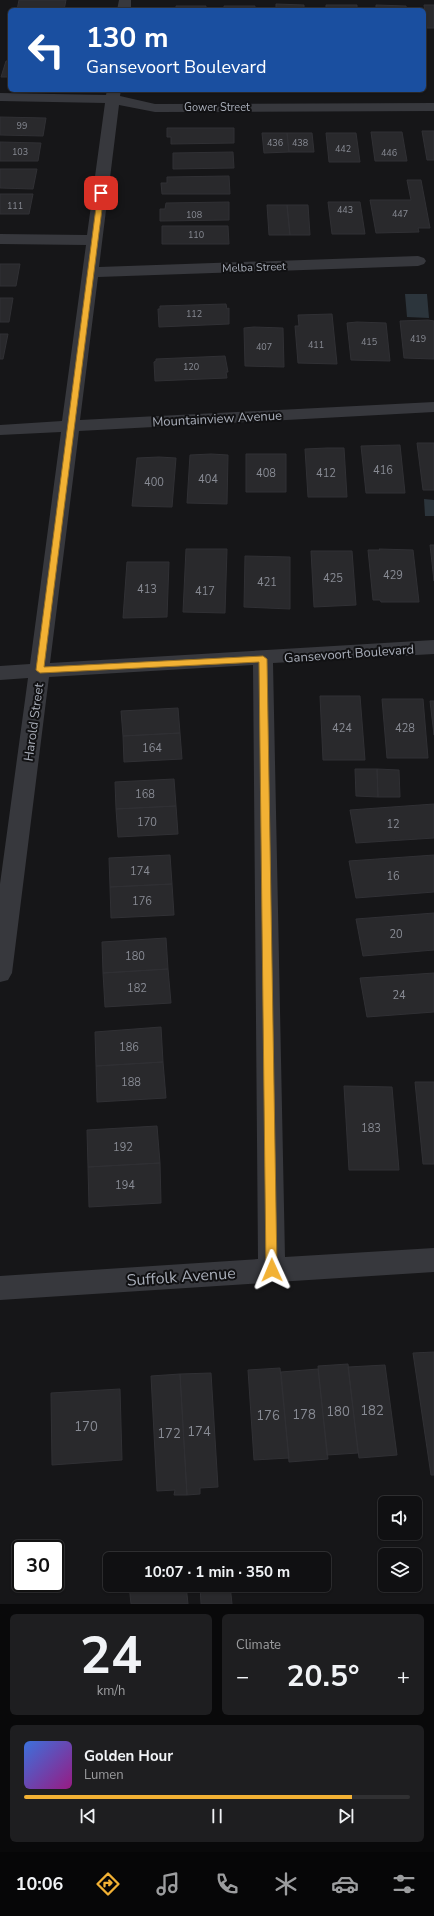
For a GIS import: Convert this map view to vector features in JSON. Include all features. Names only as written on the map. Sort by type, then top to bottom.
[{"type":"street","name":"Gower Street","points":[[0,98],[113,94],[155,108],[434,107]]},
{"type":"street","name":"Harold Street","points":[[0,973],[113,94]]},
{"type":"street","points":[[0,239],[95,240]]},
{"type":"street","name":"Melba Street","points":[[91,272],[418,261]]},
{"type":"street","name":"Mountainview Avenue","points":[[0,430],[434,407]]},
{"type":"street","name":"Gansevoort Boulevard","points":[[0,673],[263,659],[434,647]]},
{"type":"street","points":[[263,659],[272,1270]]},
{"type":"street","name":"Suffolk Avenue","points":[[0,1288],[434,1260]]},
{"type":"shaded area","points":[[405,294],[427,294],[429,318],[407,317]]},
{"type":"shaded area","points":[[424,499],[434,500],[434,516],[425,516]]},
{"type":"building","points":[[19,0],[66,0],[64,8],[17,8]]},
{"type":"building","points":[[276,4],[304,5],[304,8],[276,8]]},
{"type":"building","points":[[326,5],[357,5],[357,8],[326,8]]},
{"type":"building","points":[[376,5],[406,6],[406,8],[376,8]]},
{"type":"building","points":[[424,5],[434,5],[434,28],[427,28],[426,8],[424,8]]},
{"type":"building","points":[[176,6],[206,6],[206,8],[176,8]]},
{"type":"building","points":[[224,6],[255,6],[255,8],[224,8]]},
{"type":"building","points":[[6,61],[8,61],[8,77],[1,77]]},
{"type":"building","points":[[0,117],[46,118],[43,136],[0,135]]},
{"type":"building","points":[[167,128],[234,128],[234,143],[171,144],[171,137],[167,137]]},
{"type":"building","points":[[422,131],[434,131],[434,160],[427,160]]},
{"type":"building","points":[[371,132],[402,132],[407,161],[375,161]]},
{"type":"building","points":[[262,133],[287,133],[289,152],[264,153]]},
{"type":"building","points":[[287,133],[312,133],[314,152],[289,152]]},
{"type":"building","points":[[326,133],[356,133],[360,162],[329,162]]},
{"type":"building","points":[[0,142],[41,143],[38,161],[0,161]]},
{"type":"building","points":[[233,152],[234,168],[173,169],[173,153]]},
{"type":"building","points":[[0,169],[37,169],[33,189],[0,188]]},
{"type":"building","points":[[229,176],[230,194],[162,194],[161,183],[167,183],[167,177]]},
{"type":"building","points":[[407,180],[421,180],[430,228],[418,228],[419,232],[376,233],[370,200],[411,200]]},
{"type":"building","points":[[0,194],[33,194],[29,214],[0,214]]},
{"type":"building","points":[[229,202],[229,220],[160,221],[160,209],[165,209],[166,203]]},
{"type":"building","points":[[328,202],[360,202],[365,234],[332,234]]},
{"type":"building","points":[[267,205],[287,205],[290,235],[269,235]]},
{"type":"building","points":[[287,205],[308,205],[310,235],[290,235]]},
{"type":"building","points":[[162,226],[228,226],[229,244],[162,244]]},
{"type":"building","points":[[0,264],[20,264],[16,286],[0,286]]},
{"type":"building","points":[[0,298],[13,298],[9,322],[0,322]]},
{"type":"building","points":[[226,304],[227,309],[229,308],[229,324],[159,327],[158,309],[160,309],[160,306]]},
{"type":"building","points":[[332,314],[337,364],[298,363],[295,326],[299,326],[298,315]]},
{"type":"building","points":[[400,321],[434,321],[434,359],[404,358]]},
{"type":"building","points":[[347,323],[386,323],[390,361],[351,360]]},
{"type":"building","points":[[244,328],[283,328],[284,367],[245,366]]},
{"type":"building","points":[[0,334],[8,334],[3,359],[0,359]]},
{"type":"building","points":[[225,356],[228,372],[226,372],[227,378],[155,381],[154,362],[156,359]]},
{"type":"building","points":[[417,443],[434,443],[434,490],[423,490]]},
{"type":"building","points":[[400,445],[405,493],[366,493],[361,446]]},
{"type":"building","points":[[344,448],[347,497],[308,497],[305,449]]},
{"type":"building","points":[[246,454],[286,454],[286,492],[246,492]]},
{"type":"building","points":[[190,455],[228,455],[227,504],[187,503]]},
{"type":"building","points":[[137,458],[176,458],[172,507],[132,506]]},
{"type":"building","points":[[430,545],[434,545],[434,581]]},
{"type":"building","points":[[186,549],[227,549],[225,613],[183,612]]},
{"type":"building","points":[[379,549],[413,550],[419,602],[381,602],[380,600],[373,600],[368,550],[380,550]]},
{"type":"building","points":[[311,551],[352,551],[356,605],[314,607]]},
{"type":"building","points":[[245,556],[290,557],[290,609],[244,607]]},
{"type":"building","points":[[127,562],[169,562],[167,617],[123,618]]},
{"type":"building","points":[[320,696],[360,696],[365,760],[323,760]]},
{"type":"building","points":[[382,699],[423,699],[428,758],[387,758]]},
{"type":"building","points":[[430,701],[434,701],[434,735]]},
{"type":"building","points":[[178,708],[180,733],[123,736],[121,711]]},
{"type":"building","points":[[180,733],[182,759],[124,762],[123,736]]},
{"type":"building","points":[[355,769],[377,769],[378,797],[356,796]]},
{"type":"building","points":[[377,769],[399,770],[400,797],[378,797]]},
{"type":"building","points":[[174,779],[176,806],[116,809],[115,782]]},
{"type":"building","points":[[434,804],[434,838],[356,843],[350,810]]},
{"type":"building","points":[[176,806],[178,834],[118,837],[116,809]]},
{"type":"building","points":[[170,855],[172,884],[110,887],[109,858]]},
{"type":"building","points":[[434,855],[434,892],[356,898],[349,861]]},
{"type":"building","points":[[172,884],[174,915],[111,918],[110,887]]},
{"type":"building","points":[[434,913],[434,950],[363,956],[356,919]]},
{"type":"building","points":[[166,938],[168,969],[103,973],[102,942]]},
{"type":"building","points":[[168,969],[171,1003],[105,1007],[103,973]]},
{"type":"building","points":[[434,973],[434,1012],[367,1017],[360,978]]},
{"type":"building","points":[[161,1027],[163,1062],[96,1066],[95,1032]]},
{"type":"building","points":[[163,1062],[166,1098],[97,1102],[96,1066]]},
{"type":"building","points":[[415,1082],[434,1082],[434,1164],[423,1164]]},
{"type":"building","points":[[344,1086],[392,1087],[399,1170],[349,1170]]},
{"type":"building","points":[[157,1126],[160,1163],[88,1167],[87,1130]]},
{"type":"building","points":[[160,1163],[161,1203],[89,1207],[88,1167]]},
{"type":"building","points":[[434,1352],[434,1475],[431,1475],[413,1353]]},
{"type":"building","points":[[348,1364],[358,1453],[327,1455],[318,1366]]},
{"type":"building","points":[[385,1365],[397,1455],[359,1458],[348,1367]]},
{"type":"building","points":[[280,1368],[289,1458],[254,1460],[248,1370]]},
{"type":"building","points":[[318,1369],[328,1459],[289,1462],[281,1372]]},
{"type":"building","points":[[211,1373],[218,1487],[200,1488],[200,1494],[187,1495],[180,1374]]},
{"type":"building","points":[[180,1374],[187,1495],[174,1495],[175,1490],[157,1491],[151,1376]]},
{"type":"building","points":[[120,1389],[122,1460],[52,1465],[51,1393]]},
{"type":"building","points":[[130,1592],[187,1592],[188,1604],[131,1604]]},
{"type":"building","points":[[200,1592],[231,1592],[232,1604],[201,1604]]},
{"type":"route","points":[[101,193],[40,670],[263,659],[272,1270]]}]
